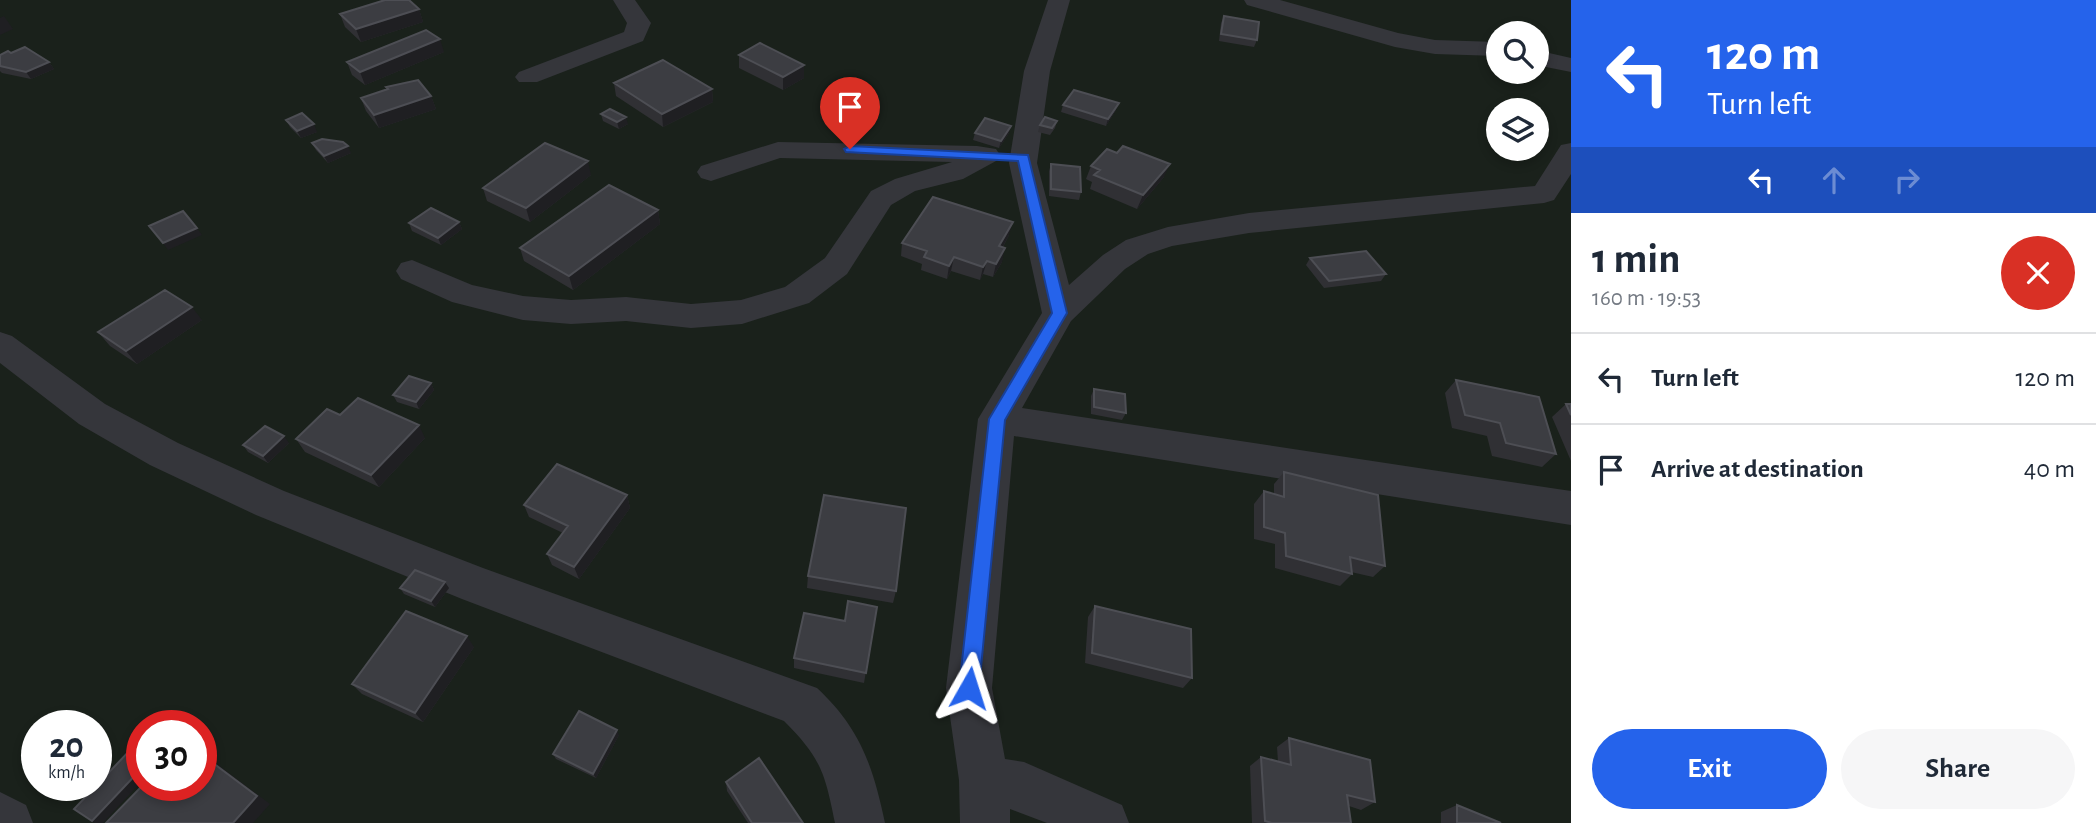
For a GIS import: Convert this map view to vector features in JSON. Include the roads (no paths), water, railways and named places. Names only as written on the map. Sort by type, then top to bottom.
[{"type":"street","points":[[528,77],[635,36],[639,23],[624,0]]},
{"type":"street","points":[[1059,0],[1037,71],[1024,158],[1059,313]]},
{"type":"street","points":[[1255,0],[1395,40],[1435,47],[1486,49]]},
{"type":"street","points":[[1549,60],[1571,65]]},
{"type":"street","points":[[711,172],[778,150],[1024,158]]},
{"type":"street","points":[[1104,823],[1024,787],[985,801],[969,688],[997,419],[1059,313],[1114,262],[1137,247],[1168,237],[1249,223],[1558,194],[1571,151]]},
{"type":"street","points":[[412,271],[464,294],[523,308],[571,312],[626,309],[691,316],[743,312],[797,295],[836,267],[858,229],[881,198],[905,185],[953,173],[986,155]]},
{"type":"street","points":[[0,345],[92,414],[164,454],[270,503],[416,562],[800,704],[823,726],[847,760],[860,823]]},
{"type":"street","points":[[997,419],[1571,508]]},
{"type":"street","points":[[0,817],[8,823]]}]
